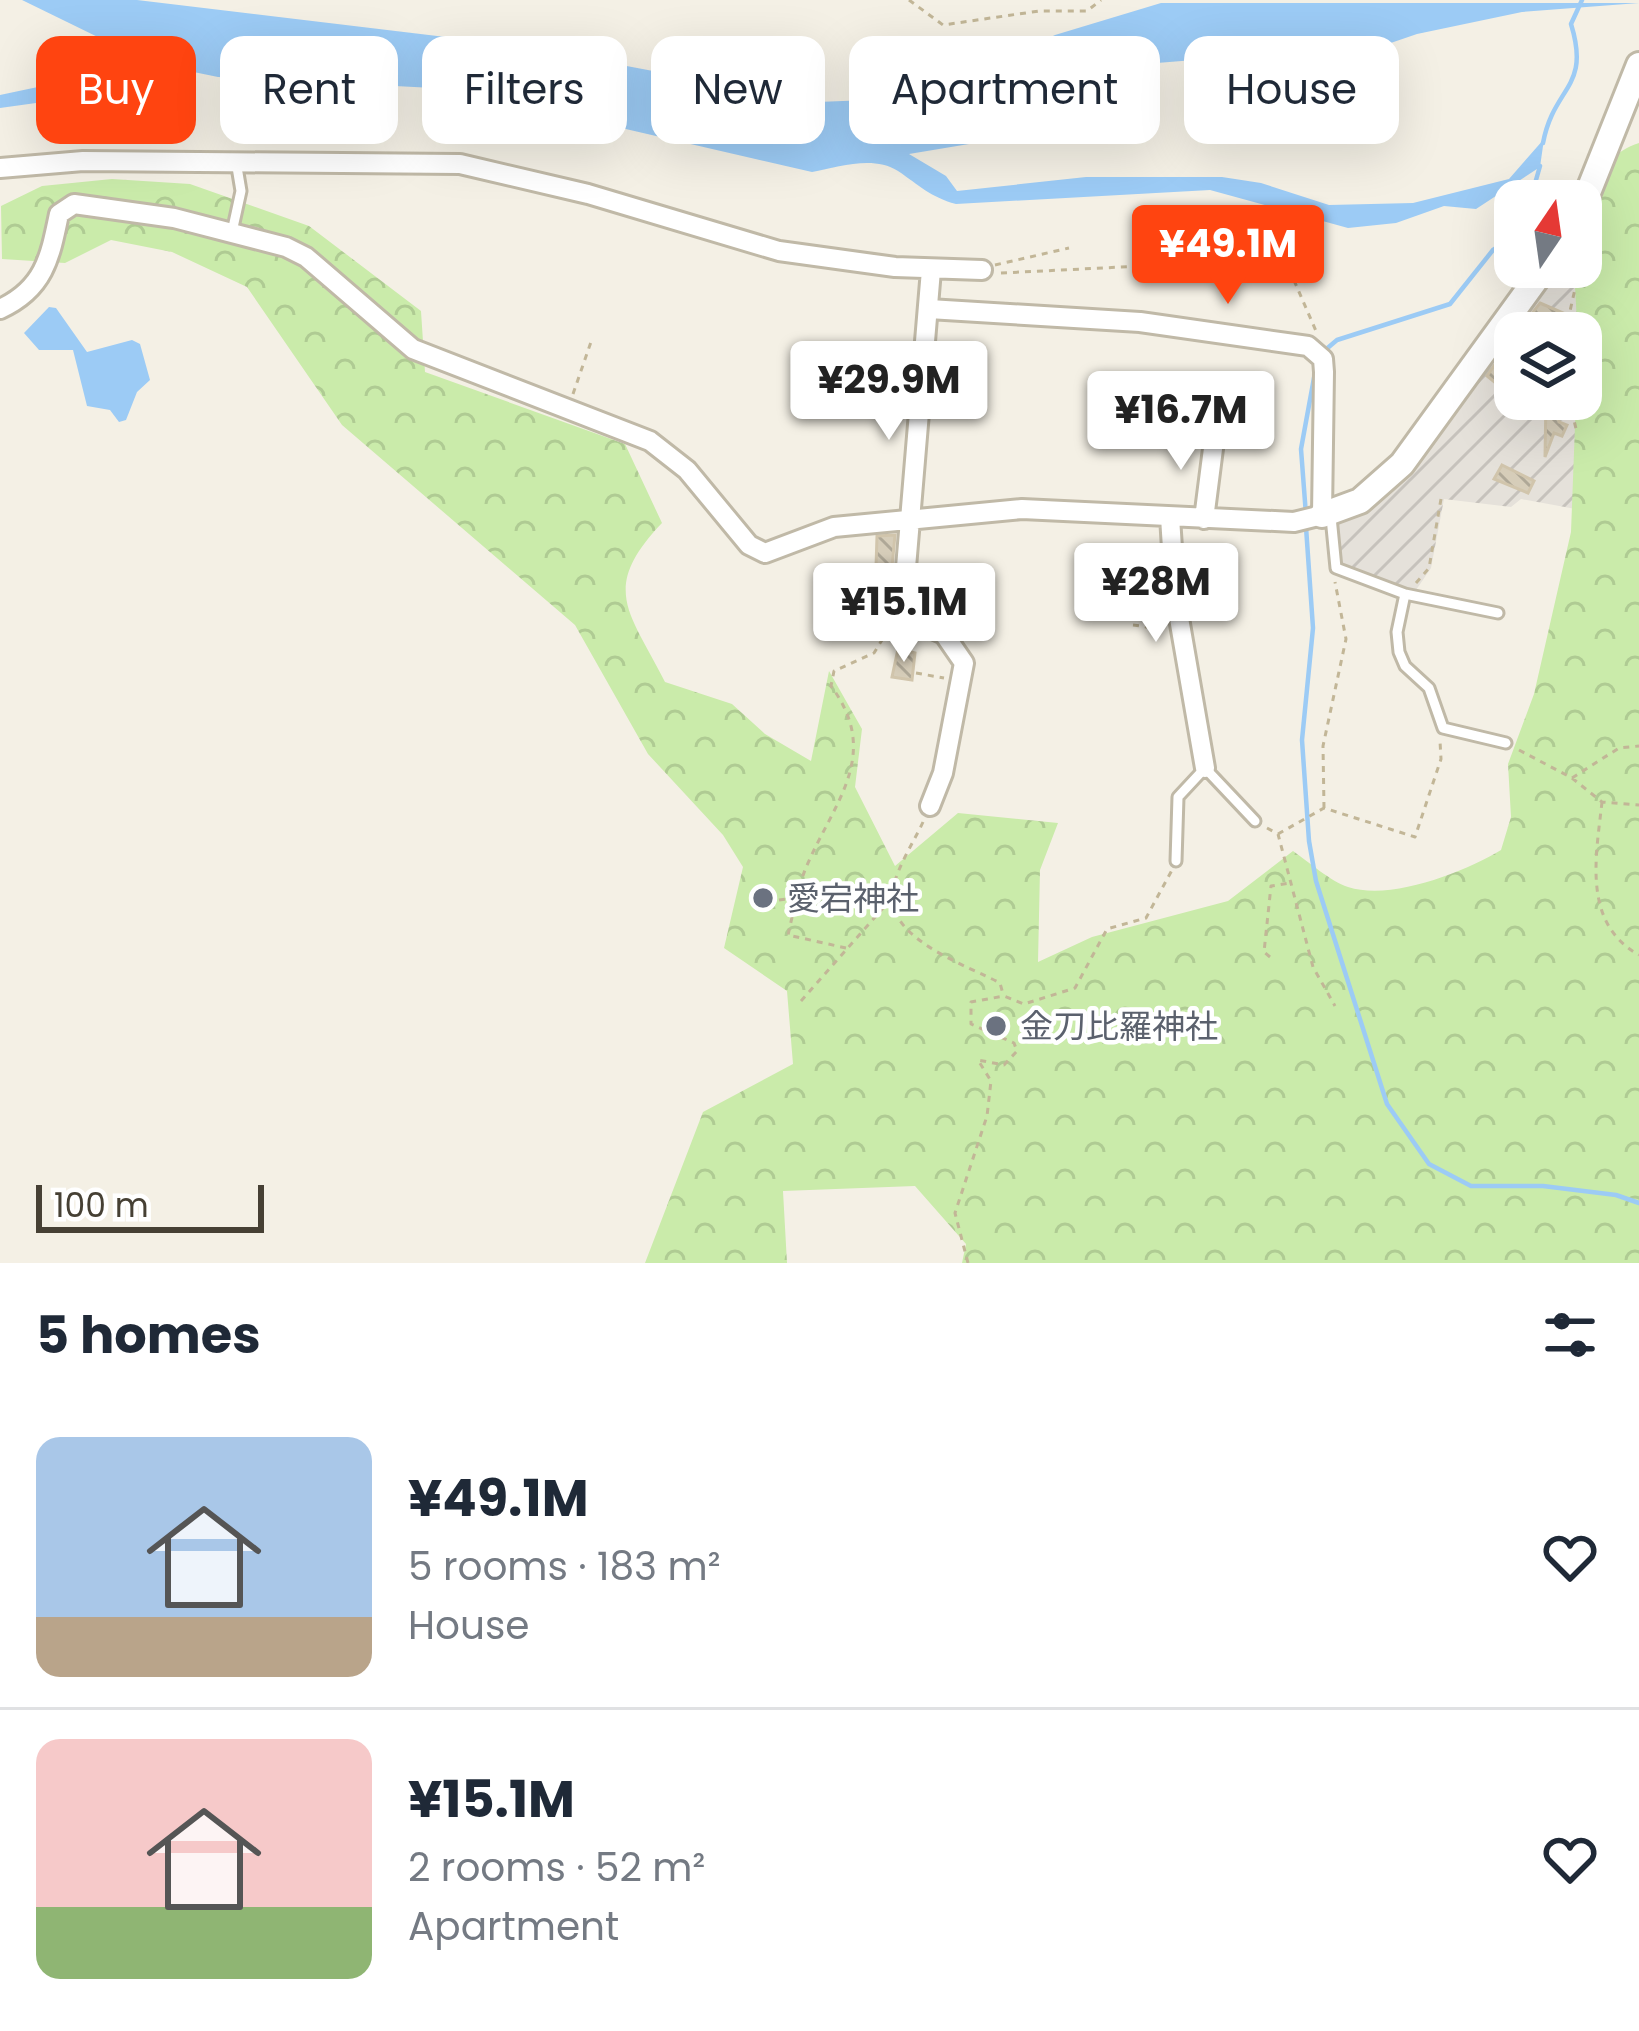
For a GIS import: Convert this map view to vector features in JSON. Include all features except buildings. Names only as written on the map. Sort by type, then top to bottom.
[{"type":"street","points":[[1593,180],[1639,65]]},
{"type":"street","points":[[0,168],[83,161],[460,164],[568,189],[779,251],[931,271],[982,270]]},
{"type":"street","points":[[0,309],[33,289],[50,260],[59,214],[74,204],[232,232],[306,257],[413,349],[650,441],[668,454],[749,545],[765,553],[834,527],[1022,509],[1294,523],[1326,513],[1360,501],[1402,464],[1531,288]]},
{"type":"street","points":[[930,806],[943,773],[964,663],[944,634],[905,616],[908,523],[931,271]]},
{"type":"street","points":[[929,309],[1140,322],[1314,350],[1323,358],[1326,513]]},
{"type":"street","points":[[1204,519],[1210,440]]},
{"type":"street","points":[[1171,517],[1169,552],[1205,768]]},
{"type":"lane","points":[[232,232],[241,191],[236,161]]},
{"type":"lane","points":[[1326,513],[1336,568],[1498,613]]},
{"type":"lane","points":[[1408,591],[1396,632],[1399,652],[1405,666],[1429,688],[1442,728],[1506,743]]},
{"type":"lane","points":[[1176,861],[1178,797],[1205,768],[1255,821]]},
{"type":"path","points":[[909,0],[943,25],[1039,11],[1087,11],[1101,0]]},
{"type":"path","points":[[982,270],[1069,248]]},
{"type":"path","points":[[982,270],[1132,270],[1264,260],[1288,272],[1305,298],[1318,338],[1314,350]]},
{"type":"path","points":[[568,409],[592,339]]},
{"type":"path","points":[[1574,420],[1577,434]]},
{"type":"path","points":[[1408,591],[1429,568],[1441,499]]},
{"type":"path","points":[[1324,808],[1323,746],[1346,639],[1334,590],[1336,568]]},
{"type":"path","points":[[845,948],[788,935],[805,872],[845,794],[856,730],[831,686],[834,671],[874,653],[888,629],[905,616]]},
{"type":"path","points":[[1133,625],[1180,631]]},
{"type":"path","points":[[916,673],[959,682]]},
{"type":"path","points":[[1414,837],[1442,761],[1442,728]]},
{"type":"path","points":[[1506,743],[1572,778],[1602,802],[1639,805]]},
{"type":"path","points":[[1572,778],[1619,748],[1639,746]]},
{"type":"path","points":[[1602,802],[1595,904],[1625,947],[1639,955]]},
{"type":"path","points":[[801,1001],[892,897],[930,806]]},
{"type":"path","points":[[1278,835],[1324,808],[1422,841]]},
{"type":"path","points":[[1255,821],[1278,835],[1289,883],[1303,912],[1313,967],[1335,1006]]},
{"type":"path","points":[[968,1263],[955,1213],[987,1116],[991,1081],[978,1060],[1004,1065],[1017,1051],[1014,1043],[970,1024],[971,1002],[1004,995],[1024,1004],[1076,988],[1107,929],[1146,918],[1176,861]]},
{"type":"path","points":[[1270,957],[1264,952],[1270,886],[1289,883]]},
{"type":"path","points":[[892,897],[898,918],[914,936],[1000,983],[1004,995]]},
{"type":"path","points":[[778,900],[798,898]]},
{"type":"shaded area","points":[[1535,288],[1582,288],[1583,312],[1516,312]]},
{"type":"shaded area","points":[[1494,339],[1494,420],[1588,420],[1592,512],[1521,499],[1511,507],[1444,499],[1431,568],[1414,593],[1344,569],[1336,558],[1335,518],[1357,508]]},
{"type":"green space","points":[[1639,143],[1639,1263],[962,1263],[966,1244],[915,1186],[783,1191],[787,1263],[645,1263],[703,1112],[793,1064],[787,991],[724,948],[743,867],[723,835],[648,754],[575,625],[342,425],[247,287],[172,252],[111,240],[65,263],[2,259],[1,206],[42,186],[112,179],[190,184],[309,226],[421,311],[425,372],[625,444],[662,523],[631,566],[627,601],[665,682],[732,704],[765,734],[811,761],[829,671],[862,729],[855,787],[895,866],[958,813],[1058,823],[1040,870],[1038,962],[1092,937],[1228,901],[1293,851],[1348,887],[1385,890],[1427,882],[1501,850],[1511,817],[1508,764],[1534,694],[1571,532],[1575,420],[1602,420],[1602,312],[1576,312],[1575,288],[1602,288],[1602,180],[1597,180],[1622,151]]},
{"type":"water","points":[[22,0],[137,0],[438,36],[422,36],[422,87],[398,86],[398,36],[220,36],[220,77],[196,72],[196,36],[96,36]]},
{"type":"water","points":[[1161,3],[1639,3],[1522,12],[1399,40],[1399,36],[1184,36],[1184,61],[1160,63],[1160,36],[1053,36]]},
{"type":"water","points":[[627,66],[651,71],[651,135],[627,129]]},
{"type":"water","points":[[36,87],[36,103],[0,108],[0,95]]},
{"type":"water","points":[[849,101],[849,144],[969,144],[909,154],[946,176],[957,191],[1086,177],[1222,177],[1261,183],[1329,205],[1413,203],[1494,183],[1494,197],[1476,209],[1444,206],[1396,223],[1348,228],[1210,190],[956,204],[888,166],[856,164],[812,172],[691,144],[825,144],[825,102]]},
{"type":"water","points":[[1544,139],[1540,167],[1520,180],[1505,180]]},
{"type":"water","points":[[49,307],[56,308],[87,352],[132,340],[140,344],[150,380],[137,392],[126,420],[119,422],[110,410],[87,406],[73,350],[39,350],[24,333]]},
{"type":"waterway","points":[[1543,143],[1574,75],[1577,62],[1571,24],[1582,0]]},
{"type":"waterway","points":[[1536,180],[1540,166]]},
{"type":"waterway","points":[[1324,351],[1337,340],[1450,304],[1494,249]]},
{"type":"waterway","points":[[1306,515],[1301,449],[1316,367]]},
{"type":"waterway","points":[[1306,527],[1313,628],[1302,740],[1309,841],[1316,881],[1387,1104],[1429,1164],[1471,1186],[1543,1186],[1616,1195],[1639,1203]]},
{"type":"place","name":"愛宕神社","points":[[763,898]]},
{"type":"place","name":"金刀比羅神社","points":[[996,1026]]}]
